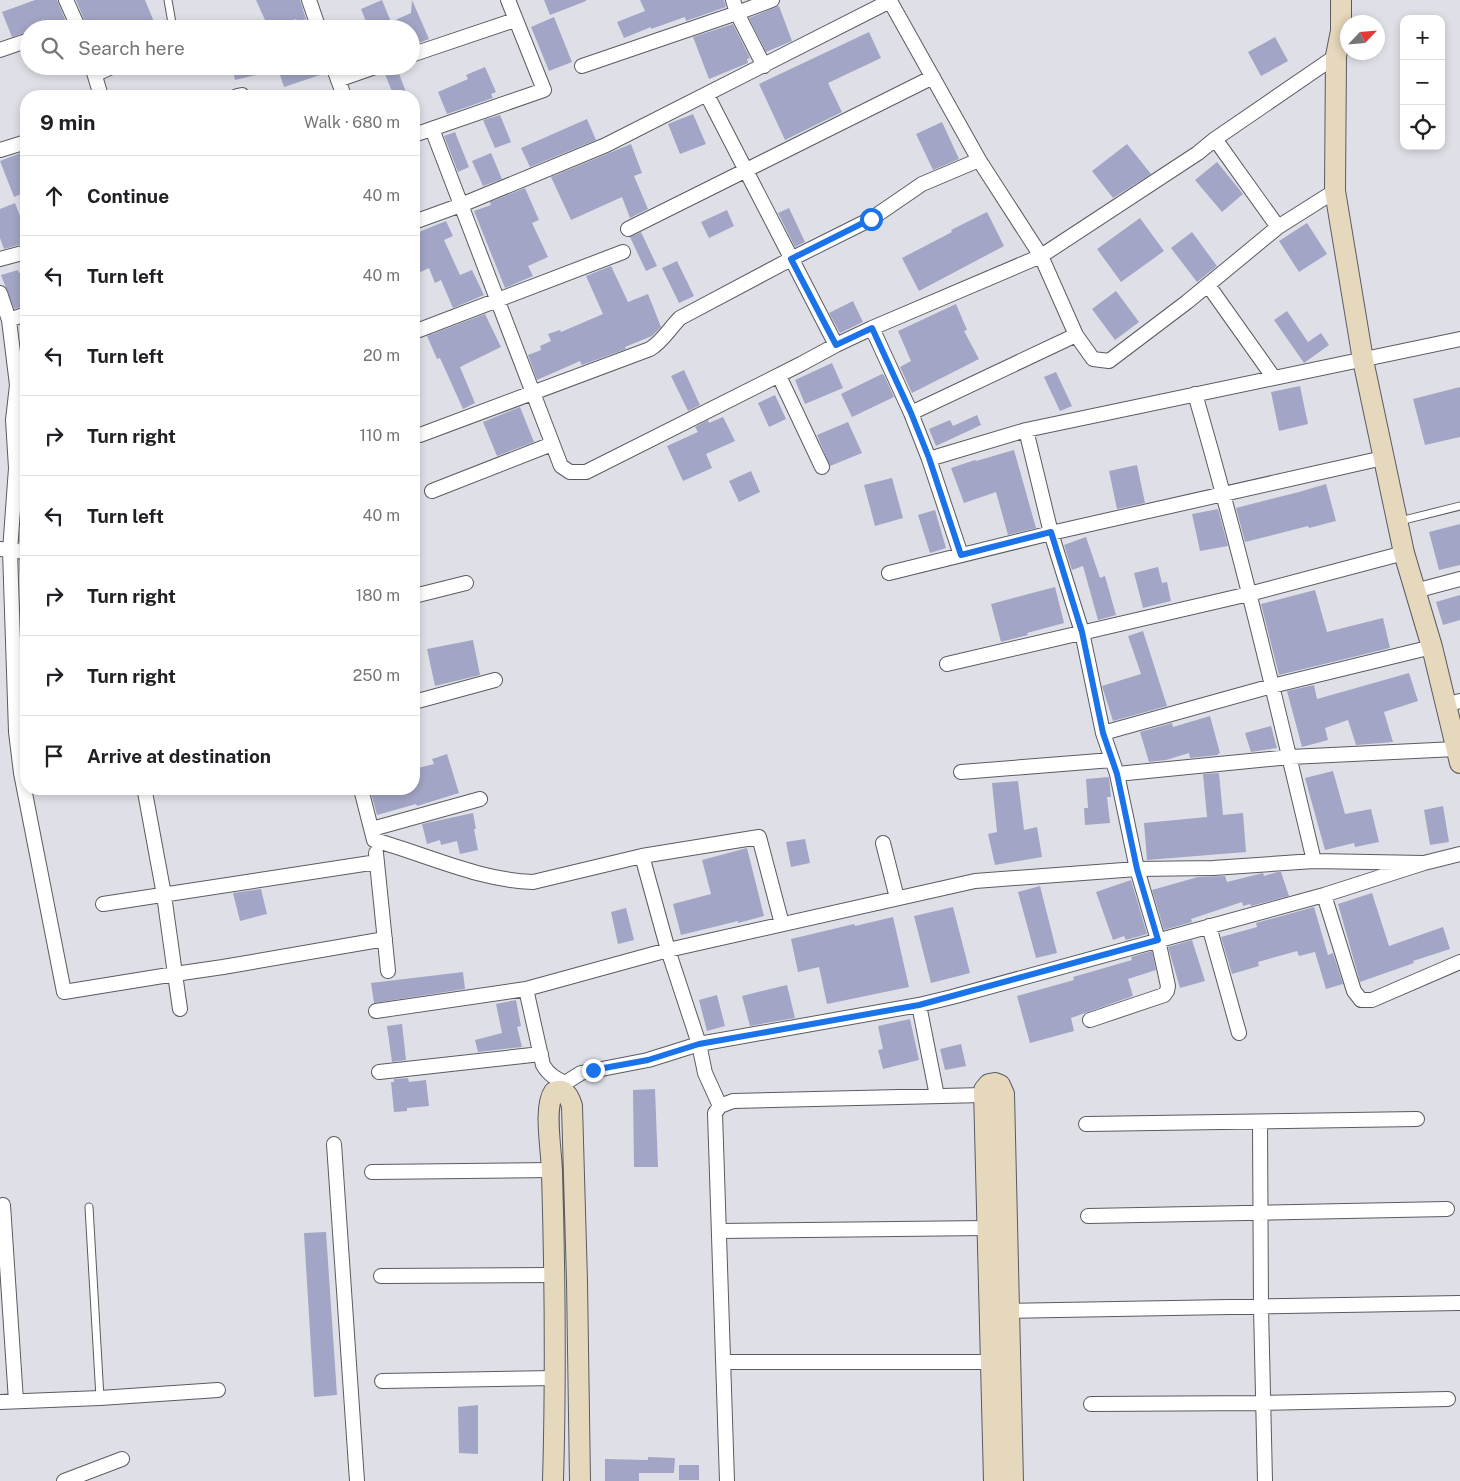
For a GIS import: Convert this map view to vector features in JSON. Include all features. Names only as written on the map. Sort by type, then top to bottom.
[{"type":"street","points":[[66,0],[71,20]]},
{"type":"street","points":[[309,0],[317,20]]},
{"type":"street","points":[[420,133],[544,90],[508,0]]},
{"type":"street","points":[[582,66],[735,6],[772,0]]},
{"type":"street","points":[[1117,774],[1290,757],[1458,756],[1452,703],[1432,647],[1404,553],[1397,522],[1362,360],[1335,191],[1336,56],[1340,31],[1341,0]]},
{"type":"street","points":[[420,220],[461,205],[606,145],[890,1],[979,160],[1041,256],[1076,335],[1093,359],[1109,361],[1208,285],[1278,227],[1335,191]]},
{"type":"street","points":[[735,6],[764,66]]},
{"type":"street","points":[[420,52],[515,20]]},
{"type":"street","points":[[0,50],[20,43]]},
{"type":"street","points":[[432,129],[561,466],[570,472],[586,472],[779,376],[836,345],[1041,256],[1198,154],[1214,139],[1336,56]]},
{"type":"street","points":[[95,75],[99,90]]},
{"type":"street","points":[[336,75],[342,90]]},
{"type":"street","points":[[338,80],[352,75]]},
{"type":"street","points":[[628,229],[933,77]]},
{"type":"street","points":[[707,95],[836,345]]},
{"type":"street","points":[[1214,139],[1278,227]]},
{"type":"street","points":[[0,150],[20,144]]},
{"type":"street","points":[[420,435],[650,349],[660,343],[680,318],[871,219],[922,184],[979,160]]},
{"type":"street","points":[[420,330],[623,252]]},
{"type":"street","points":[[0,259],[20,254]]},
{"type":"street","points":[[1208,285],[1274,378]]},
{"type":"street","points":[[0,294],[9,320],[20,376]]},
{"type":"street","points":[[9,320],[20,316]]},
{"type":"street","points":[[872,328],[911,413],[929,458],[961,555]]},
{"type":"street","points":[[911,413],[1076,335]]},
{"type":"street","points":[[929,458],[1026,430],[1460,339]]},
{"type":"street","points":[[779,376],[822,467]]},
{"type":"street","points":[[20,394],[13,420],[20,462]]},
{"type":"street","points":[[1195,394],[1224,494],[1314,861]]},
{"type":"street","points":[[1026,430],[1051,532],[1082,632],[1103,733],[1117,774],[1137,869],[1158,940],[1168,986],[1164,995],[1090,1020]]},
{"type":"street","points":[[432,491],[552,444]]},
{"type":"street","points":[[889,573],[1051,532],[1384,458]]},
{"type":"street","points":[[20,473],[5,550],[6,593],[20,640],[16,732],[20,764]]},
{"type":"street","points":[[5,550],[20,551]]},
{"type":"street","points":[[947,664],[1249,594],[1404,553]]},
{"type":"street","points":[[1415,591],[1460,579]]},
{"type":"street","points":[[420,594],[466,582]]},
{"type":"street","points":[[1103,733],[1272,686],[1432,647]]},
{"type":"street","points":[[420,700],[495,680]]},
{"type":"street","points":[[961,772],[1112,760]]},
{"type":"street","points":[[25,795],[64,992],[385,939]]},
{"type":"street","points":[[146,795],[164,895],[180,1010]]},
{"type":"street","points":[[363,795],[373,835],[377,862],[388,970]]},
{"type":"street","points":[[373,835],[480,799]]},
{"type":"street","points":[[373,835],[480,875],[515,882],[533,882],[642,856],[759,837],[782,924]]},
{"type":"street","points":[[883,843],[897,898]]},
{"type":"street","points":[[553,1481],[556,1378],[552,1170],[548,1104],[554,1092],[562,1086],[581,1073],[648,1060],[699,1044],[919,1005],[1324,895],[1460,854]]},
{"type":"street","points":[[642,856],[668,950],[699,1044],[706,1072],[720,1106]]},
{"type":"street","points":[[376,1011],[526,989],[668,950],[975,881],[1137,869],[1213,868],[1314,861],[1424,864]]},
{"type":"street","points":[[103,904],[377,862]]},
{"type":"street","points":[[1324,895],[1354,991],[1361,1000],[1372,1000],[1460,962]]},
{"type":"street","points":[[1209,926],[1239,1033]]},
{"type":"street","points":[[526,989],[543,1065],[547,1073],[562,1086],[564,1092],[570,1098],[572,1106],[580,1481]]},
{"type":"street","points":[[919,1005],[937,1096]]},
{"type":"street","points":[[379,1072],[541,1054]]},
{"type":"street","points":[[994,1481],[984,1090],[989,1084],[995,1083],[1000,1085],[1004,1094],[1013,1481]]},
{"type":"street","points":[[727,1481],[715,1113],[720,1106],[733,1101],[984,1096]]},
{"type":"street","points":[[1086,1124],[1417,1118]]},
{"type":"street","points":[[1260,1122],[1261,1308],[1265,1481]]},
{"type":"street","points":[[334,1144],[357,1481]]},
{"type":"street","points":[[372,1172],[552,1170]]},
{"type":"street","points":[[3,1205],[4,1300],[16,1401]]},
{"type":"street","points":[[1088,1216],[1447,1209]]},
{"type":"street","points":[[720,1231],[987,1228]]},
{"type":"street","points":[[381,1276],[554,1275]]},
{"type":"street","points":[[1008,1311],[1460,1303]]},
{"type":"street","points":[[724,1362],[991,1362]]},
{"type":"street","points":[[382,1381],[556,1378]]},
{"type":"street","points":[[0,1402],[100,1398],[218,1390]]},
{"type":"street","points":[[1091,1404],[1448,1399]]},
{"type":"street","points":[[64,1481],[122,1459]]},
{"type":"lane","points":[[168,0],[171,20]]},
{"type":"lane","points":[[1397,522],[1460,506]]},
{"type":"lane","points":[[89,1207],[100,1398]]},
{"type":"building","points":[[35,0],[57,0],[65,20],[20,20],[20,34],[12,37],[2,12]]},
{"type":"building","points":[[76,0],[145,0],[153,20],[84,20]]},
{"type":"building","points":[[256,0],[300,0],[306,19],[303,20],[265,20]]},
{"type":"building","points":[[382,0],[390,20],[365,20],[361,9]]},
{"type":"building","points":[[412,0],[429,39],[420,42],[420,20],[395,20],[411,13]]},
{"type":"building","points":[[544,0],[586,0],[586,1],[550,15]]},
{"type":"building","points":[[640,0],[724,0],[726,7],[686,21],[685,17],[651,29],[651,27],[624,38],[617,22],[645,11]]},
{"type":"building","points":[[779,6],[792,41],[766,52],[749,18]]},
{"type":"building","points":[[554,17],[572,62],[549,71],[531,27]]},
{"type":"building","points":[[733,24],[750,58],[747,59],[748,63],[709,79],[693,37]]},
{"type":"building","points":[[869,32],[881,58],[828,83],[842,112],[785,140],[759,84]]},
{"type":"building","points":[[1275,37],[1288,61],[1261,76],[1248,52]]},
{"type":"building","points":[[485,67],[496,92],[491,94],[493,98],[447,114],[438,92],[468,79],[466,75]]},
{"type":"building","points":[[234,75],[256,75],[235,80]]},
{"type":"building","points":[[280,75],[320,75],[284,87]]},
{"type":"building","points":[[385,75],[399,75],[405,90],[392,90]]},
{"type":"building","points":[[693,114],[706,144],[680,154],[668,124]]},
{"type":"building","points":[[500,115],[511,142],[495,148],[483,120]]},
{"type":"building","points":[[587,119],[596,140],[530,167],[521,148]]},
{"type":"building","points":[[942,122],[959,159],[933,170],[916,134]]},
{"type":"building","points":[[455,132],[469,167],[458,172],[444,136]]},
{"type":"building","points":[[631,144],[642,173],[634,176],[648,209],[630,218],[622,197],[571,220],[551,177]]},
{"type":"building","points":[[1127,144],[1151,174],[1113,198],[1092,171]]},
{"type":"building","points":[[20,153],[20,194],[14,197],[0,161]]},
{"type":"building","points":[[491,153],[502,179],[483,186],[472,161]]},
{"type":"building","points":[[1217,162],[1243,194],[1222,212],[1195,180]]},
{"type":"building","points":[[525,188],[539,220],[532,223],[548,257],[528,266],[533,276],[505,288],[474,211],[491,205],[490,202]]},
{"type":"building","points":[[15,203],[20,216],[20,245],[4,249],[0,238],[0,209]]},
{"type":"building","points":[[789,208],[805,242],[795,247],[778,213]]},
{"type":"building","points":[[727,210],[734,226],[709,238],[701,222]]},
{"type":"building","points":[[987,212],[1004,246],[919,291],[902,258]]},
{"type":"building","points":[[1140,218],[1164,251],[1121,282],[1097,249]]},
{"type":"building","points":[[446,221],[453,236],[444,240],[460,275],[472,270],[484,295],[453,308],[441,280],[435,283],[429,268],[420,272],[420,232]]},
{"type":"building","points":[[1307,223],[1327,254],[1299,272],[1279,241]]},
{"type":"building","points":[[641,232],[657,266],[646,271],[630,237]]},
{"type":"building","points":[[1192,232],[1217,266],[1197,282],[1171,248]]},
{"type":"building","points":[[677,261],[694,296],[679,303],[662,268]]},
{"type":"building","points":[[611,266],[628,302],[648,294],[661,327],[652,336],[625,347],[626,349],[582,365],[580,361],[537,380],[528,355],[541,350],[540,346],[551,341],[548,334],[560,330],[561,332],[603,314],[586,276]]},
{"type":"building","points":[[18,270],[20,273],[20,307],[14,309],[1,275]]},
{"type":"building","points":[[1116,291],[1139,322],[1115,340],[1092,309]]},
{"type":"building","points":[[853,301],[863,322],[840,333],[829,313]]},
{"type":"building","points":[[956,304],[967,330],[964,331],[979,359],[912,393],[900,367],[911,361],[898,331]]},
{"type":"building","points":[[1287,311],[1308,342],[1321,333],[1329,345],[1304,363],[1274,320]]},
{"type":"building","points":[[485,314],[501,347],[460,367],[475,403],[463,409],[440,358],[437,359],[427,336]]},
{"type":"building","points":[[832,363],[843,388],[805,404],[795,380]]},
{"type":"building","points":[[684,370],[700,405],[688,411],[671,376]]},
{"type":"building","points":[[1056,372],[1072,406],[1060,411],[1044,377]]},
{"type":"building","points":[[882,374],[894,397],[852,417],[841,394]]},
{"type":"building","points":[[1300,386],[1308,424],[1279,431],[1271,392]]},
{"type":"building","points":[[1460,387],[1460,437],[1425,445],[1413,399]]},
{"type":"building","points":[[775,395],[786,419],[769,427],[758,403]]},
{"type":"building","points":[[520,407],[534,442],[497,456],[483,422]]},
{"type":"building","points":[[977,415],[981,425],[936,446],[929,429],[950,420],[953,426]]},
{"type":"building","points":[[723,417],[735,441],[706,454],[712,468],[683,481],[667,446],[698,432],[695,427],[708,420],[709,423]]},
{"type":"building","points":[[848,422],[862,453],[830,466],[817,435]]},
{"type":"building","points":[[1014,450],[1036,528],[1008,535],[996,492],[964,503],[951,468]]},
{"type":"building","points":[[1137,465],[1145,503],[1117,509],[1109,471]]},
{"type":"building","points":[[751,471],[760,492],[739,502],[729,481]]},
{"type":"building","points":[[892,478],[903,518],[875,526],[864,485]]},
{"type":"building","points":[[1326,484],[1336,521],[1245,542],[1236,508]]},
{"type":"building","points":[[1218,509],[1228,546],[1200,551],[1192,514]]},
{"type":"building","points":[[935,510],[946,548],[930,553],[918,515]]},
{"type":"building","points":[[1460,524],[1460,565],[1439,570],[1429,532]]},
{"type":"building","points":[[1086,537],[1100,578],[1105,576],[1116,615],[1098,620],[1083,566],[1072,570],[1064,545]]},
{"type":"building","points":[[1158,567],[1162,583],[1167,582],[1171,601],[1143,608],[1134,573]]},
{"type":"building","points":[[1055,587],[1064,623],[1001,642],[991,604]]},
{"type":"building","points":[[1315,590],[1327,632],[1383,618],[1390,648],[1279,675],[1261,604]]},
{"type":"building","points":[[1460,595],[1460,620],[1443,625],[1436,602]]},
{"type":"building","points":[[1143,631],[1167,706],[1113,721],[1102,686],[1141,674],[1128,636]]},
{"type":"building","points":[[473,640],[480,675],[435,686],[427,649]]},
{"type":"building","points":[[1409,673],[1418,701],[1384,712],[1393,742],[1356,745],[1348,720],[1325,728],[1328,740],[1302,747],[1287,691],[1314,685],[1317,699]]},
{"type":"building","points":[[1210,716],[1220,753],[1218,755],[1190,758],[1189,753],[1166,760],[1149,762],[1140,732],[1172,723],[1173,727]]},
{"type":"building","points":[[1271,726],[1277,748],[1251,752],[1245,733]]},
{"type":"building","points":[[447,754],[459,793],[417,806],[416,804],[377,815],[372,795],[420,795],[420,768],[434,764],[432,759]]},
{"type":"building","points":[[1333,771],[1345,814],[1371,809],[1379,842],[1355,847],[1354,843],[1325,850],[1305,778]]},
{"type":"building","points":[[1219,773],[1223,815],[1243,813],[1246,852],[1147,860],[1144,823],[1207,817],[1203,774]]},
{"type":"building","points":[[1109,777],[1111,797],[1107,797],[1110,823],[1085,825],[1084,808],[1088,808],[1086,779]]},
{"type":"building","points":[[1018,781],[1024,830],[1037,827],[1042,857],[995,865],[988,834],[997,832],[992,783]]},
{"type":"building","points":[[1443,806],[1449,842],[1430,845],[1424,810]]},
{"type":"building","points":[[473,813],[478,850],[460,854],[457,841],[441,845],[440,840],[427,844],[422,824]]},
{"type":"building","points":[[805,839],[810,863],[791,867],[786,842]]},
{"type":"building","points":[[747,848],[764,916],[681,935],[673,904],[711,894],[702,860]]},
{"type":"building","points":[[1281,872],[1289,896],[1251,906],[1250,904],[1243,906],[1242,902],[1191,919],[1192,922],[1164,930],[1152,890],[1198,877],[1225,876],[1227,882],[1263,873],[1264,876]]},
{"type":"building","points":[[1131,880],[1147,934],[1126,940],[1124,936],[1113,940],[1096,892]]},
{"type":"building","points":[[1040,886],[1057,953],[1036,958],[1018,892]]},
{"type":"building","points":[[261,889],[267,914],[240,921],[233,893]]},
{"type":"building","points":[[1372,893],[1389,946],[1443,927],[1450,949],[1360,982],[1338,904]]},
{"type":"building","points":[[953,907],[970,973],[931,983],[914,916]]},
{"type":"building","points":[[1314,907],[1328,955],[1333,953],[1343,984],[1326,989],[1315,952],[1299,956],[1297,951],[1258,962],[1259,966],[1232,974],[1221,937],[1257,927],[1256,923]]},
{"type":"building","points":[[626,908],[634,940],[618,944],[611,912]]},
{"type":"building","points":[[893,917],[909,987],[827,1004],[819,967],[798,972],[791,939]]},
{"type":"building","points":[[1192,940],[1205,981],[1180,988],[1168,947]]},
{"type":"building","points":[[1152,951],[1156,970],[1128,979],[1133,996],[1071,1018],[1074,1031],[1030,1043],[1017,996],[1074,980],[1073,977],[1132,960],[1131,957]]},
{"type":"building","points":[[463,972],[465,989],[374,1003],[371,983]]},
{"type":"building","points":[[787,985],[795,1018],[750,1026],[742,996]]},
{"type":"building","points":[[717,995],[725,1026],[707,1031],[699,1000]]},
{"type":"building","points":[[516,1000],[521,1026],[517,1027],[522,1047],[478,1052],[475,1040],[502,1033],[496,1004]]},
{"type":"building","points":[[910,1019],[919,1060],[883,1069],[878,1050],[883,1049],[878,1026]]},
{"type":"building","points":[[402,1024],[406,1060],[392,1062],[387,1026]]},
{"type":"building","points":[[961,1044],[966,1066],[945,1070],[940,1049]]},
{"type":"building","points":[[408,1078],[409,1082],[426,1080],[429,1106],[407,1108],[407,1111],[394,1112],[391,1082],[394,1082],[394,1079]]},
{"type":"building","points":[[655,1089],[658,1167],[634,1167],[633,1090]]},
{"type":"building","points":[[326,1232],[337,1395],[314,1397],[304,1233]]},
{"type":"building","points":[[478,1405],[478,1454],[459,1453],[458,1407]]},
{"type":"building","points":[[648,1457],[675,1458],[674,1473],[639,1473],[639,1481],[605,1481],[605,1459],[648,1460]]},
{"type":"building","points":[[679,1465],[699,1465],[699,1480],[679,1480]]},
{"type":"route","points":[[593,1070],[648,1060],[699,1044],[919,1005],[1158,940],[1137,869],[1117,774],[1103,733],[1082,632],[1051,532],[961,555],[929,458],[911,413],[872,328],[836,345],[791,259],[871,219]]}]
